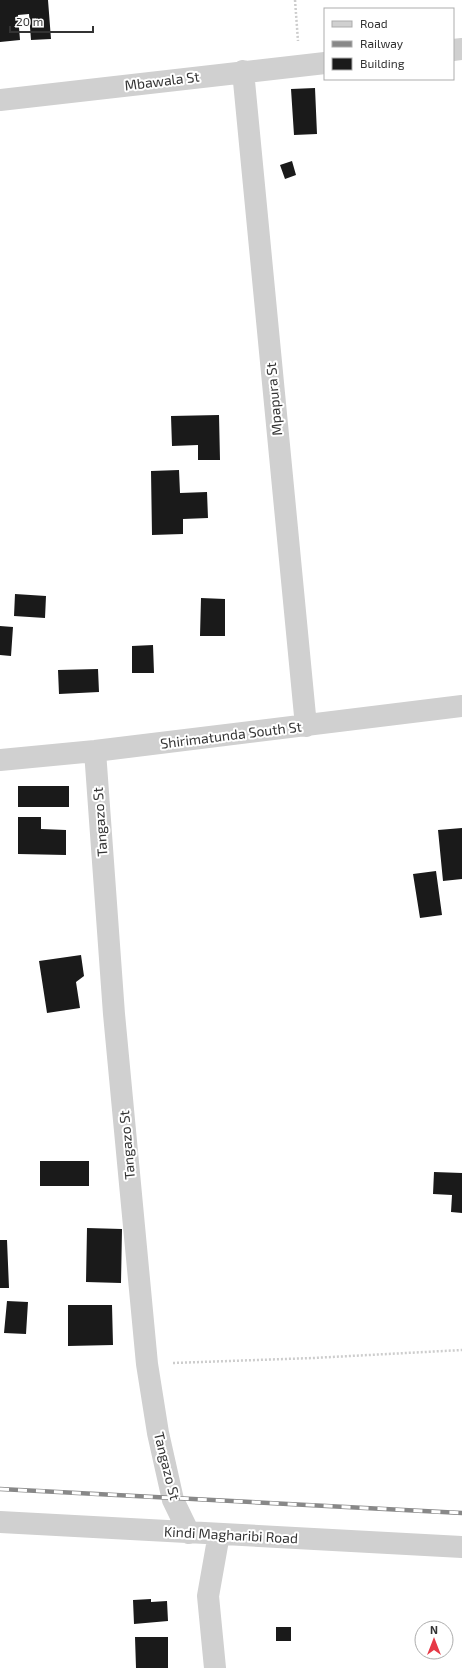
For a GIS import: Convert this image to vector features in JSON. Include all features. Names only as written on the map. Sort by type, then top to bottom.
[{"type":"street","name":"Mbawala St","points":[[0,100],[243,71],[324,63]]},
{"type":"street","name":"Mpapura St","points":[[243,71],[306,726]]},
{"type":"street","name":"Shirimatunda South St","points":[[0,760],[95,751],[462,706]]},
{"type":"street","name":"Tangazo St","points":[[95,751],[114,1014],[146,1364],[158,1433],[173,1500],[190,1533]]},
{"type":"street","name":"Kindi Magharibi Road","points":[[0,1522],[462,1547]]},
{"type":"street","points":[[215,1668],[208,1596],[218,1534]]},
{"type":"path","points":[[295,0],[299,66]]},
{"type":"path","points":[[146,1364],[313,1358],[462,1350]]},
{"type":"building","points":[[0,0],[48,0],[51,39],[31,40],[29,14],[18,15],[20,40],[0,42]]},
{"type":"building","points":[[315,88],[317,134],[294,135],[291,89]]},
{"type":"building","points":[[292,161],[296,175],[285,179],[280,165]]},
{"type":"building","points":[[219,415],[220,460],[198,460],[198,445],[172,446],[171,416]]},
{"type":"building","points":[[179,470],[180,493],[207,492],[208,518],[183,519],[183,534],[152,535],[151,471]]},
{"type":"building","points":[[15,594],[46,596],[45,618],[14,616]]},
{"type":"building","points":[[201,598],[225,599],[225,636],[200,636]]},
{"type":"building","points":[[0,626],[13,627],[11,656],[0,655]]},
{"type":"building","points":[[153,645],[154,673],[132,673],[132,646]]},
{"type":"building","points":[[98,669],[99,692],[59,694],[58,670]]},
{"type":"building","points":[[18,786],[69,786],[69,807],[18,807]]},
{"type":"building","points":[[18,817],[41,817],[41,829],[66,830],[66,855],[18,854]]},
{"type":"building","points":[[462,828],[462,879],[443,881],[438,830]]},
{"type":"building","points":[[436,871],[442,915],[420,918],[413,874]]},
{"type":"building","points":[[81,955],[84,976],[76,982],[80,1008],[47,1013],[39,961]]},
{"type":"building","points":[[40,1161],[89,1161],[89,1186],[40,1186]]},
{"type":"building","points":[[434,1172],[462,1173],[462,1213],[451,1212],[452,1195],[433,1194]]},
{"type":"building","points":[[87,1228],[122,1229],[121,1283],[86,1282]]},
{"type":"building","points":[[0,1240],[7,1240],[9,1288],[0,1288]]},
{"type":"building","points":[[7,1301],[28,1302],[26,1334],[4,1333]]},
{"type":"building","points":[[68,1305],[112,1305],[113,1345],[68,1346]]},
{"type":"building","points":[[151,1599],[151,1602],[167,1601],[168,1621],[134,1624],[133,1600]]},
{"type":"building","points":[[276,1627],[291,1627],[291,1641],[276,1641]]},
{"type":"building","points":[[135,1637],[168,1637],[168,1668],[136,1668]]},
{"type":"railway","points":[[0,1489],[462,1513]]}]
